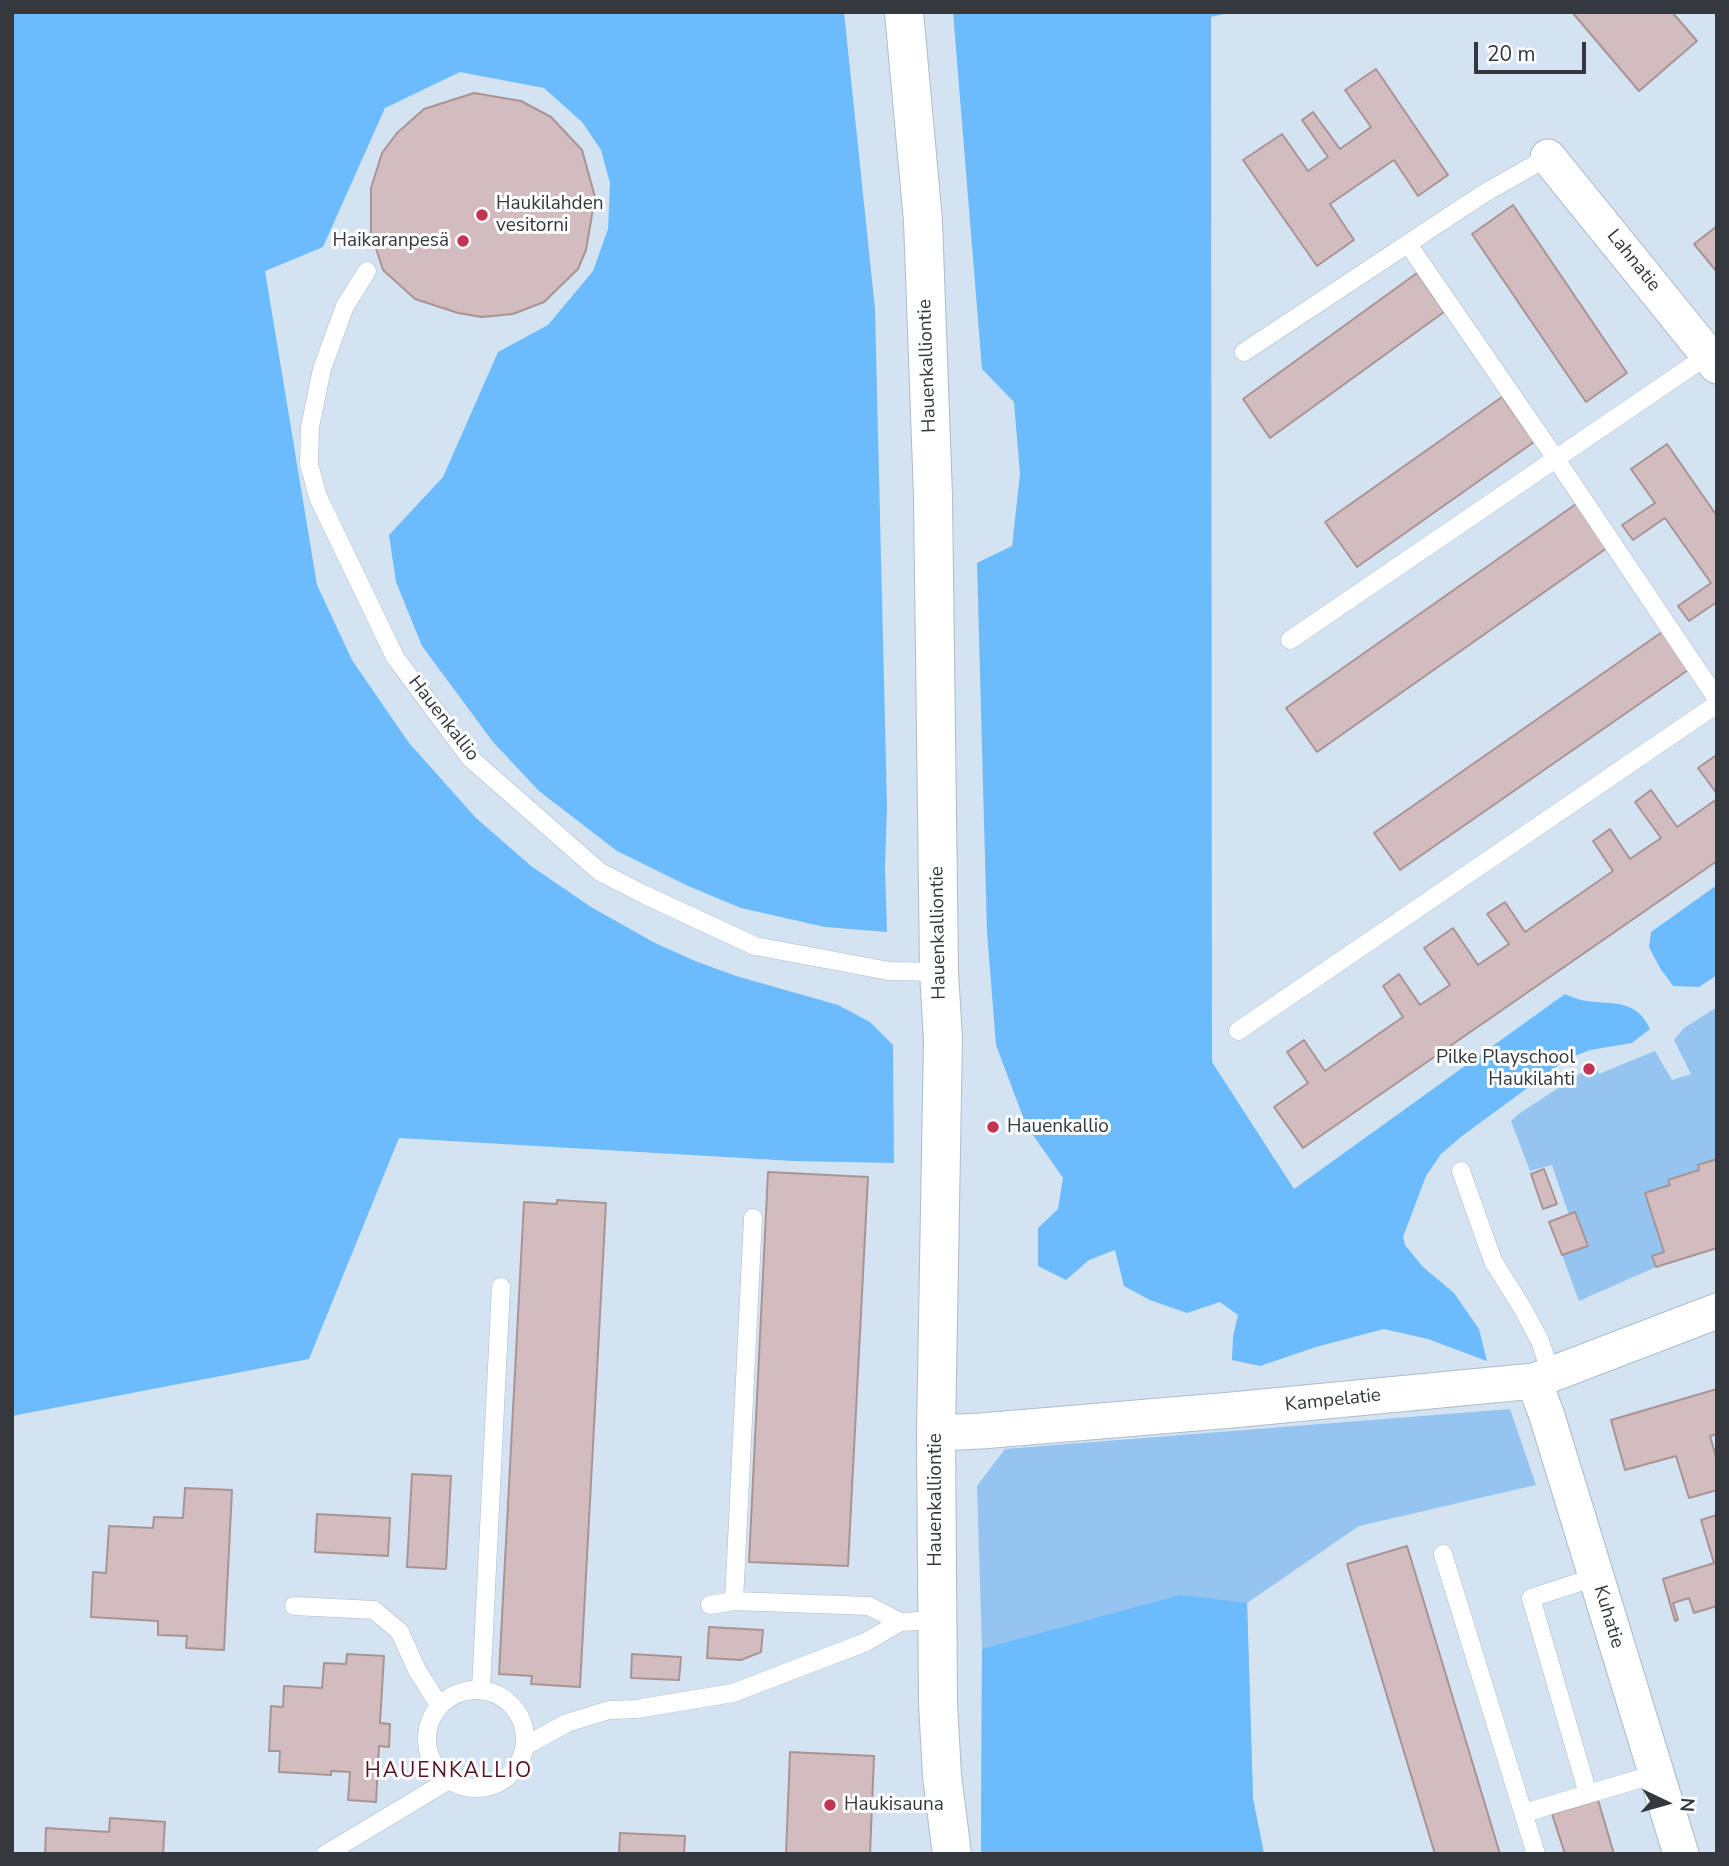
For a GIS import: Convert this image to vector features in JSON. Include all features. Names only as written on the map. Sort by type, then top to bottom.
[{"type":"main road","name":"Hauenkalliontie","points":[[904,12],[923,221],[933,495],[939,972],[943,1039],[936,1433],[919,1621],[938,1703],[942,1776],[952,1854]]},
{"type":"street","name":"Lahnatie","points":[[1548,157],[1712,360]]},
{"type":"street","name":"Kampelatie","points":[[936,1433],[1218,1412],[1543,1378],[1717,1311]]},
{"type":"street","name":"Kuhatie","points":[[1543,1378],[1547,1416],[1681,1854]]},
{"type":"lane","points":[[1244,352],[1483,194],[1548,157]]},
{"type":"lane","points":[[1238,1031],[1717,701],[1556,459],[1408,244]]},
{"type":"lane","name":"Hauenkallio","points":[[367,271],[345,306],[322,369],[310,427],[309,464],[318,497],[395,657],[470,758],[600,872],[730,935],[755,946],[889,971],[939,972]]},
{"type":"lane","points":[[1290,640],[1556,459],[1712,360]]},
{"type":"lane","points":[[1461,1171],[1493,1261],[1540,1341],[1543,1378]]},
{"type":"lane","points":[[734,1601],[753,1217]]},
{"type":"lane","points":[[481,1689],[501,1287]]},
{"type":"lane","points":[[1443,1554],[1536,1854]]},
{"type":"lane","points":[[1588,1794],[1531,1598],[1595,1577]]},
{"type":"lane","points":[[710,1605],[734,1601],[869,1606],[919,1621]]},
{"type":"lane","points":[[294,1606],[374,1611],[400,1632],[417,1670],[439,1705]]},
{"type":"lane","points":[[525,1746],[567,1723],[609,1710],[636,1709],[733,1692],[919,1621]]},
{"type":"lane","points":[[481,1689],[510,1703],[520,1715],[525,1731],[525,1746],[520,1762],[510,1775],[496,1784],[480,1788],[464,1787],[449,1780],[436,1769],[429,1753],[427,1736],[430,1720],[439,1705],[466,1690],[481,1689]]},
{"type":"lane","points":[[1524,1813],[1656,1774]]},
{"type":"lane","points":[[326,1854],[449,1780]]},
{"type":"shaded area","points":[[12,12],[844,12],[875,309],[887,806],[887,932],[825,927],[741,908],[688,886],[617,851],[539,791],[493,742],[422,646],[396,582],[389,535],[443,477],[498,352],[548,325],[593,271],[608,229],[610,183],[601,150],[582,122],[544,88],[460,72],[385,108],[323,247],[265,271],[317,585],[352,660],[409,743],[476,818],[531,866],[591,907],[655,943],[695,961],[736,976],[838,1005],[870,1022],[893,1045],[894,1163],[794,1161],[399,1138],[309,1359],[12,1416]]},
{"type":"shaded area","points":[[953,12],[1231,12],[1211,17],[1212,1062],[1294,1189],[1565,994],[1584,1001],[1624,1005],[1638,1013],[1650,1029],[1632,1043],[1590,1050],[1567,1059],[1462,1136],[1441,1154],[1426,1176],[1403,1237],[1405,1245],[1423,1267],[1454,1293],[1479,1329],[1487,1361],[1428,1339],[1384,1329],[1316,1347],[1260,1366],[1232,1360],[1238,1315],[1220,1302],[1187,1313],[1150,1300],[1124,1286],[1115,1250],[1089,1260],[1066,1280],[1038,1266],[1038,1228],[1058,1209],[1063,1178],[1026,1125],[996,1045],[987,932],[977,563],[1012,546],[1020,474],[1014,402],[982,369]]},
{"type":"shaded area","points":[[1717,885],[1717,975],[1699,987],[1673,986],[1649,947],[1651,932]]},
{"type":"shaded area","points":[[1717,1007],[1717,1159],[1699,1170],[1668,1180],[1670,1185],[1645,1193],[1664,1252],[1653,1256],[1656,1267],[1579,1301],[1562,1255],[1587,1245],[1576,1213],[1569,1215],[1552,1165],[1530,1171],[1511,1121],[1595,1064],[1599,1074],[1655,1051],[1672,1080],[1691,1074],[1674,1040],[1684,1028]]},
{"type":"shaded area","points":[[1510,1409],[1536,1485],[1359,1526],[1247,1603],[1253,1799],[1264,1854],[981,1854],[982,1649],[977,1486],[1005,1449]]},
{"type":"shaded area","points":[[1180,1595],[1247,1603],[1253,1799],[1264,1854],[981,1854],[982,1649]]},
{"type":"building","points":[[1572,12],[1672,12],[1697,41],[1639,91]]},
{"type":"building","points":[[1376,69],[1448,175],[1418,196],[1394,160],[1330,204],[1354,240],[1317,266],[1243,160],[1282,134],[1308,171],[1328,157],[1302,120],[1313,112],[1340,149],[1371,127],[1345,90]]},
{"type":"building","name":"Haukilahden vesitorni","points":[[474,93],[521,101],[551,117],[582,150],[595,197],[586,250],[578,269],[544,302],[513,314],[482,317],[458,313],[415,299],[383,270],[371,233],[371,188],[382,153],[397,133],[424,109]]},
{"type":"building","points":[[1513,205],[1627,373],[1586,402],[1472,234]]},
{"type":"building","points":[[1717,226],[1717,272],[1694,244]]},
{"type":"building","points":[[1417,273],[1444,312],[1270,438],[1243,399]]},
{"type":"building","points":[[1502,397],[1534,442],[1357,567],[1325,522]]},
{"type":"building","points":[[1667,444],[1717,516],[1717,602],[1689,621],[1678,606],[1711,583],[1665,518],[1633,540],[1622,525],[1655,503],[1631,469]]},
{"type":"building","points":[[1576,504],[1607,548],[1317,752],[1286,708]]},
{"type":"building","points":[[1665,630],[1691,668],[1400,870],[1374,833]]},
{"type":"building","points":[[1715,756],[1717,759],[1717,794],[1698,768]]},
{"type":"building","points":[[1651,790],[1677,827],[1717,799],[1717,861],[1303,1148],[1274,1107],[1308,1083],[1287,1052],[1304,1040],[1325,1071],[1403,1017],[1383,986],[1399,974],[1420,1005],[1450,985],[1424,948],[1453,928],[1478,965],[1509,944],[1487,914],[1505,902],[1525,932],[1613,871],[1593,841],[1610,829],[1630,859],[1661,838],[1635,802]]},
{"type":"building","points":[[1717,1159],[1717,1248],[1656,1267],[1652,1256],[1664,1252],[1645,1193],[1670,1185],[1668,1180],[1699,1170],[1698,1165]]},
{"type":"building","points":[[1544,1169],[1557,1204],[1543,1209],[1531,1174]]},
{"type":"building","points":[[768,1172],[868,1177],[848,1566],[749,1562]]},
{"type":"building","points":[[557,1200],[606,1203],[580,1687],[531,1684],[532,1676],[499,1674],[524,1202],[557,1204]]},
{"type":"building","points":[[1575,1212],[1588,1246],[1562,1255],[1549,1222]]},
{"type":"building","points":[[1717,1389],[1717,1434],[1710,1436],[1717,1460],[1717,1490],[1689,1498],[1676,1456],[1625,1470],[1611,1420]]},
{"type":"building","points":[[412,1474],[451,1476],[446,1569],[407,1567]]},
{"type":"building","points":[[185,1488],[232,1490],[224,1650],[186,1648],[187,1636],[158,1635],[158,1621],[91,1617],[93,1572],[106,1573],[109,1526],[153,1528],[154,1517],[183,1518]]},
{"type":"building","points":[[317,1514],[390,1518],[388,1556],[315,1552]]},
{"type":"building","points":[[1717,1515],[1717,1606],[1694,1613],[1689,1598],[1673,1603],[1678,1620],[1675,1621],[1663,1579],[1714,1563],[1701,1520]]},
{"type":"building","points":[[1407,1546],[1500,1854],[1435,1854],[1347,1564]]},
{"type":"building","points":[[709,1627],[763,1630],[761,1652],[741,1660],[707,1658]]},
{"type":"building","points":[[347,1654],[384,1656],[380,1723],[390,1724],[389,1747],[379,1746],[376,1802],[348,1800],[350,1772],[331,1771],[331,1775],[279,1772],[280,1751],[269,1751],[271,1706],[283,1707],[284,1686],[322,1688],[324,1663],[346,1664]]},
{"type":"building","points":[[632,1654],[681,1657],[679,1680],[631,1678]]},
{"type":"building","name":"Haukisauna","points":[[790,1752],[874,1756],[870,1854],[786,1854]]},
{"type":"building","points":[[1598,1800],[1614,1854],[1565,1854],[1552,1814]]},
{"type":"building","points":[[110,1818],[165,1822],[163,1854],[45,1854],[46,1828],[109,1832]]},
{"type":"building","points":[[620,1833],[685,1836],[684,1854],[619,1854]]},
{"type":"place","name":"Haukilahden vesitorni","points":[[482,215]]},
{"type":"place","name":"Haikaranpesä","points":[[463,241]]},
{"type":"place","name":"Pilke Playschool Haukilahti","points":[[1589,1069]]},
{"type":"place","name":"Hauenkallio","points":[[993,1127]]},
{"type":"place","name":"Haukisauna","points":[[830,1805]]},
{"type":"district","name":"HAUENKALLIO","points":[[449,1772]]}]
